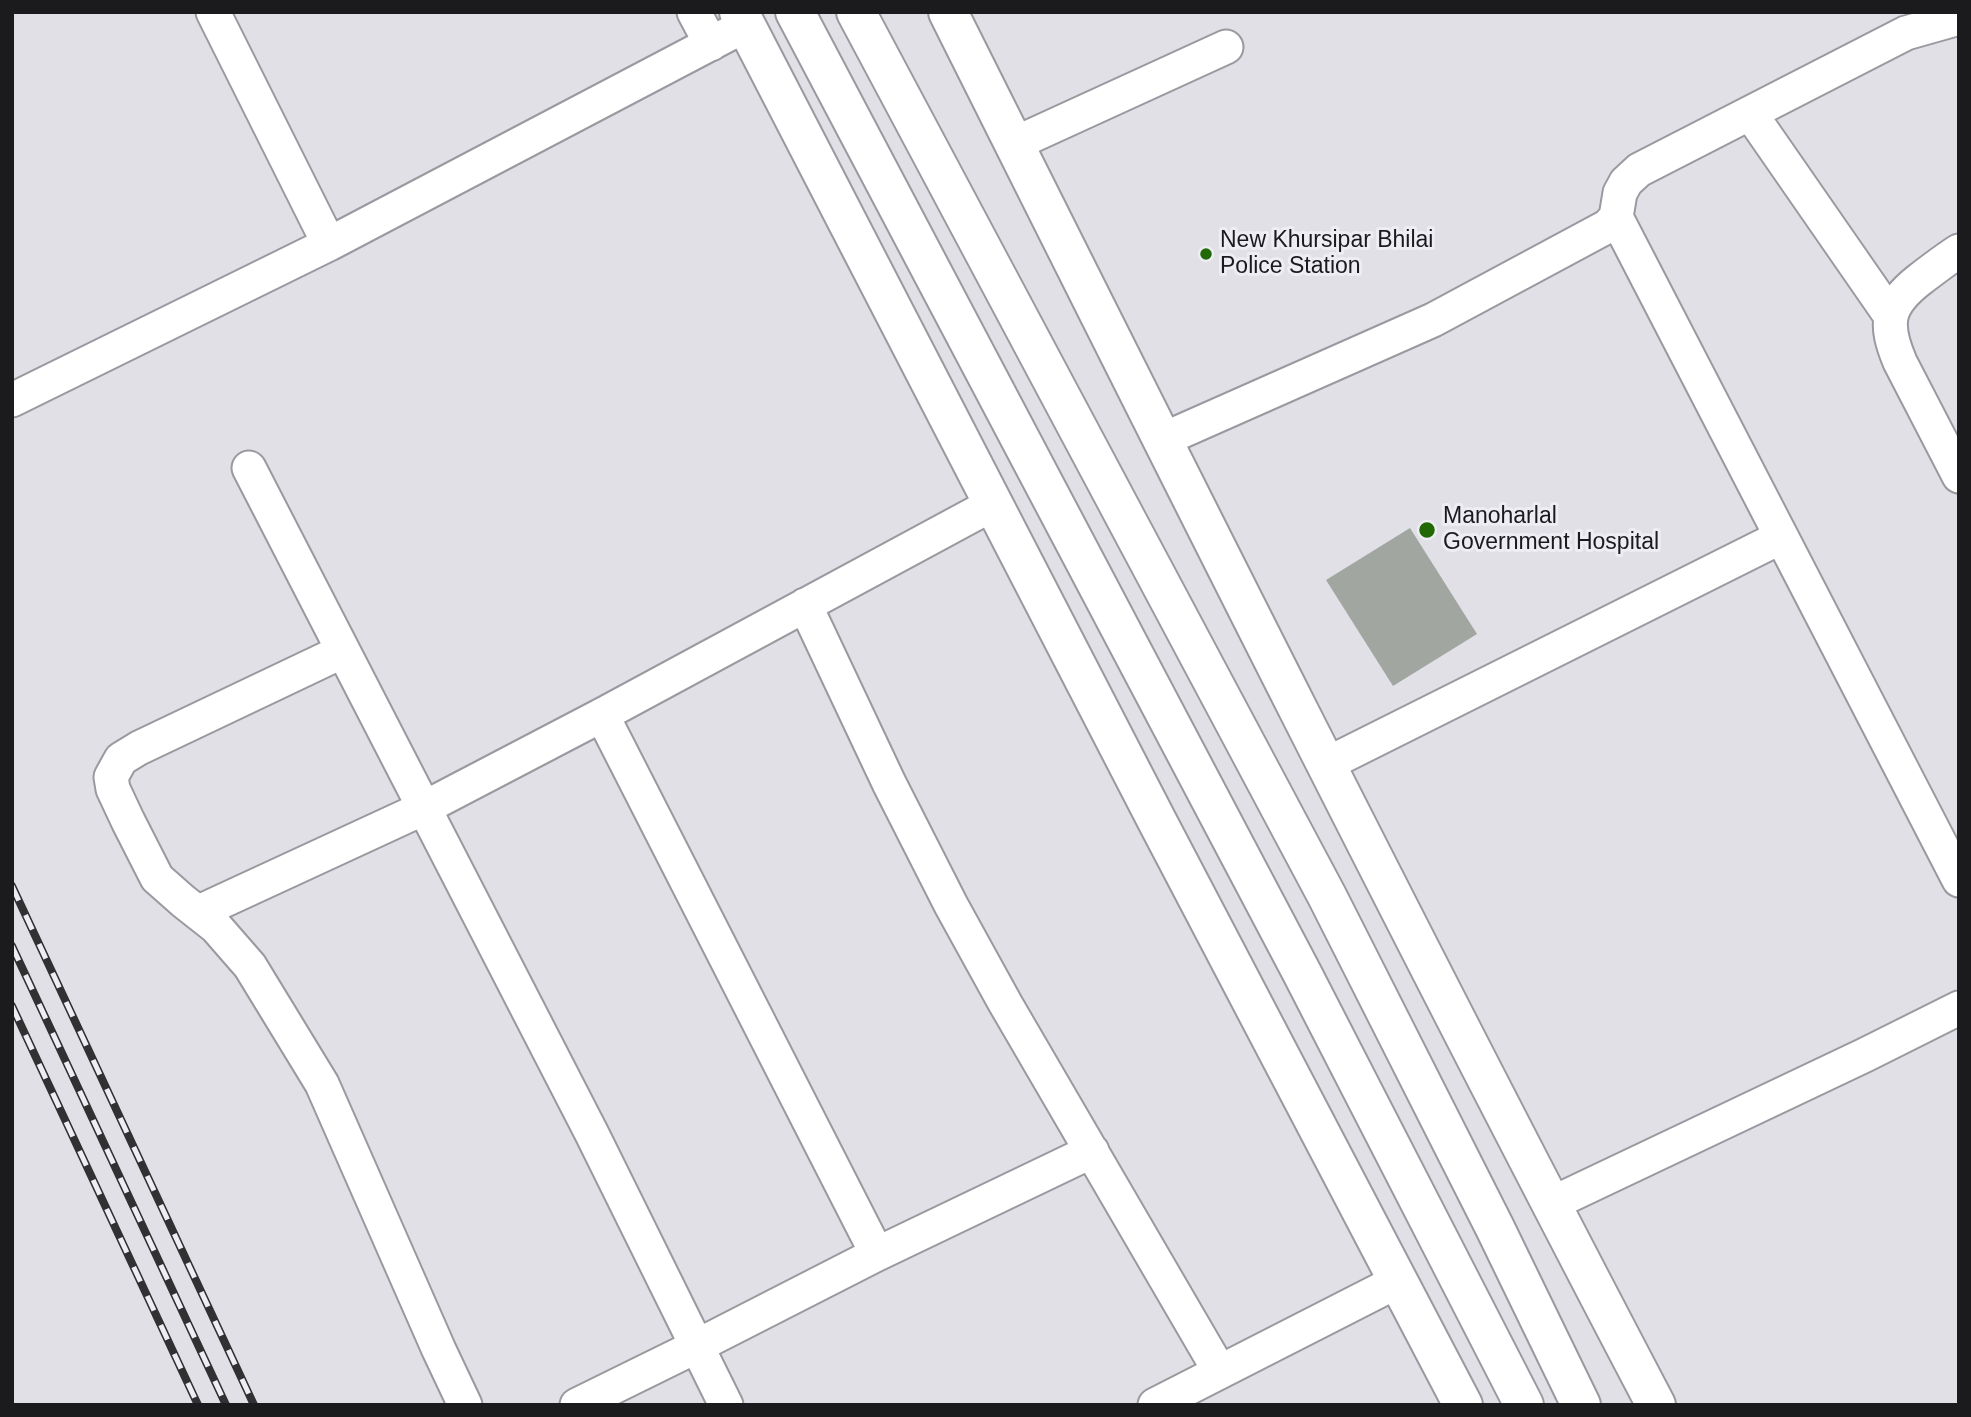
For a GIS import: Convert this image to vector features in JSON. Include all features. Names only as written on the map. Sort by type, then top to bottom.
[{"type":"main road","points":[[795,12],[1302,973],[1524,1405]]},
{"type":"main road","points":[[856,12],[1327,896],[1581,1405]]},
{"type":"main road","points":[[948,12],[1550,1204],[1656,1405]]},
{"type":"main road","points":[[743,19],[1463,1405]]},
{"type":"street","points":[[214,12],[329,244]]},
{"type":"street","points":[[694,12],[710,44]]},
{"type":"street","points":[[1162,440],[1433,320],[1608,226],[1616,217],[1620,193],[1626,182],[1639,170],[1906,33],[1959,18]]},
{"type":"street","points":[[12,400],[329,244],[710,44],[743,19]]},
{"type":"street","points":[[1014,144],[1226,47]]},
{"type":"street","points":[[1749,113],[1890,315]]},
{"type":"street","points":[[1616,217],[1959,880]]},
{"type":"street","points":[[1959,250],[1903,292],[1890,315],[1889,329],[1892,344],[1959,476]]},
{"type":"street","points":[[249,468],[592,1134],[726,1405]]},
{"type":"street","points":[[199,912],[424,808],[993,504]]},
{"type":"street","points":[[1327,764],[1781,537]]},
{"type":"street","points":[[805,605],[889,783],[951,905],[1005,1003],[1220,1372]]},
{"type":"street","points":[[343,652],[139,748],[121,759],[111,777],[113,789],[157,878],[216,927],[250,966],[322,1084],[465,1405]]},
{"type":"street","points":[[602,715],[877,1254]]},
{"type":"street","points":[[1550,1204],[1959,1008]]},
{"type":"street","points":[[577,1405],[877,1254],[1092,1151]]},
{"type":"street","points":[[1155,1405],[1398,1281]]},
{"type":"building","points":[[1410,528],[1477,634],[1393,686],[1326,580]]},
{"type":"railway","points":[[12,886],[254,1405]]},
{"type":"railway","points":[[12,946],[226,1405]]},
{"type":"railway","points":[[12,1006],[198,1405]]},
{"type":"place","name":"New Khursipar Bhilai Police Station","points":[[1206,254]]},
{"type":"place","name":"Manoharlal Government Hospital","points":[[1427,530]]}]
